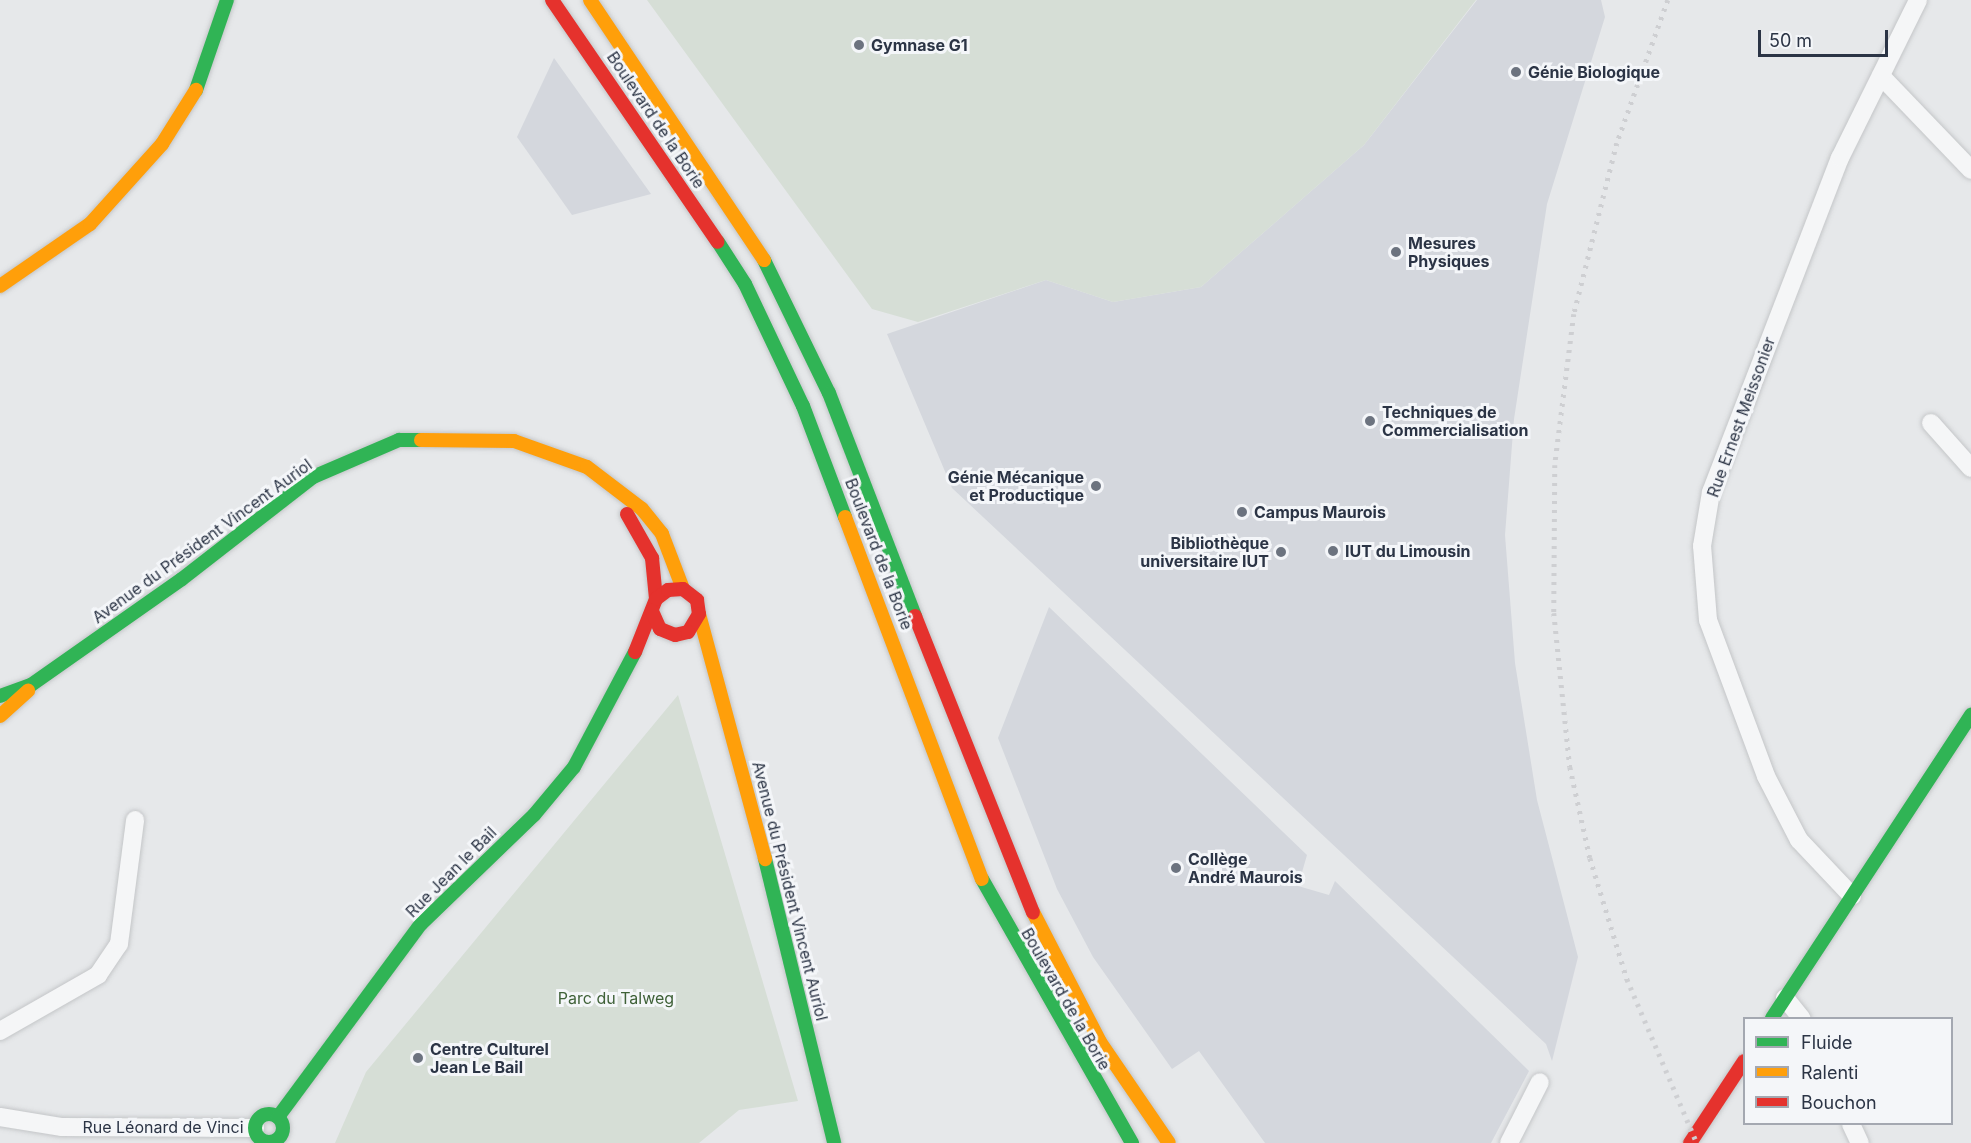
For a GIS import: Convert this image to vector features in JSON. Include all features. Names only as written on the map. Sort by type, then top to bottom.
[{"type":"main road","points":[[0,286],[90,224],[162,144],[193,99],[227,0]]},
{"type":"main road","name":"Boulevard de la Borie","points":[[552,0],[657,147],[745,284],[803,406],[987,893],[1132,1143]]},
{"type":"main road","name":"Boulevard de la Borie","points":[[590,0],[772,271],[829,393],[1021,888],[1100,1042],[1169,1143]]},
{"type":"main road","name":"Avenue du Président Vincent Auriol","points":[[0,696],[31,685],[313,477],[399,440],[465,438],[528,444],[605,478],[647,515],[671,550],[683,589]]},
{"type":"main road","name":"Avenue du Président Vincent Auriol","points":[[575,465],[621,507],[645,539],[654,605]]},
{"type":"main road","points":[[668,634],[654,605],[668,590],[683,589],[697,600],[699,614],[682,634]]},
{"type":"main road","name":"Rue Jean le Bail","points":[[278,1117],[421,924],[534,815],[574,766],[639,647],[654,605]]},
{"type":"main road","name":"Avenue du Président Vincent Auriol","points":[[699,614],[708,650],[732,723],[834,1143]]},
{"type":"main road","points":[[639,647],[668,634],[682,634],[708,650]]},
{"type":"main road","points":[[0,716],[24,699],[31,685]]},
{"type":"main road","points":[[1773,1017],[1971,715]]},
{"type":"main road","points":[[1690,1143],[1743,1063]]},
{"type":"main road","points":[[263,1116],[278,1117],[283,1132],[272,1143],[260,1140],[255,1128],[263,1116]]},
{"type":"street","name":"Rue Ernest Meissonier","points":[[1852,896],[1799,840],[1766,776],[1708,620],[1702,546],[1715,480],[1840,158],[1918,0]]},
{"type":"street","points":[[1881,76],[1971,170]]},
{"type":"street","points":[[1931,423],[1971,468]]},
{"type":"street","points":[[0,1031],[98,975],[119,944],[135,820]]},
{"type":"street","points":[[1785,998],[1800,1017]]},
{"type":"street","points":[[1509,1143],[1540,1082]]},
{"type":"street","name":"Rue Léonard de Vinci","points":[[0,1118],[62,1127],[255,1128]]},
{"type":"street","points":[[1851,1125],[1860,1143]]},
{"type":"shaded area","name":"Campus Maurois","points":[[1477,0],[1601,0],[1605,17],[1547,204],[1514,419],[1505,535],[1515,663],[1537,800],[1578,957],[1552,1061],[1546,1044],[952,488],[887,334],[1046,280],[1113,302],[1201,287],[1364,145]]},
{"type":"shaded area","points":[[554,58],[651,194],[572,215],[517,137]]},
{"type":"shaded area","name":"Collège André Maurois","points":[[1049,607],[1307,855],[1298,886],[1329,895],[1335,881],[1529,1071],[1491,1143],[1265,1143],[1199,1051],[1172,1069],[1093,957],[1057,889],[998,738]]},
{"type":"green space","points":[[647,0],[1476,0],[1364,145],[1201,287],[1113,302],[1046,280],[918,322],[872,309]]},
{"type":"green space","name":"Parc du Talweg","points":[[678,695],[798,1101],[739,1110],[699,1143],[335,1143],[366,1072]]},
{"type":"railway","points":[[1668,0],[1617,143],[1574,314],[1555,465],[1554,613],[1570,767],[1590,858],[1627,979],[1697,1143]]},
{"type":"traffic: fast","points":[[196,90],[227,0]]},
{"type":"traffic: fast","points":[[718,242],[745,284],[803,406],[845,517]]},
{"type":"traffic: fast","points":[[764,260],[829,393],[915,616]]},
{"type":"traffic: fast","points":[[0,696],[31,685],[182,579],[313,477],[399,440],[421,440]]},
{"type":"traffic: fast","points":[[278,1117],[421,924],[534,815],[574,767],[635,652]]},
{"type":"traffic: fast","points":[[1773,1017],[1971,715]]},
{"type":"traffic: fast","points":[[765,859],[834,1143]]},
{"type":"traffic: fast","points":[[982,879],[1132,1143]]},
{"type":"traffic: fast","points":[[269,1114],[279,1118],[283,1128],[279,1138],[269,1142],[259,1138],[255,1128],[259,1118],[269,1114]]},
{"type":"traffic: slow","points":[[590,0],[764,260]]},
{"type":"traffic: slow","points":[[0,286],[90,224],[162,144],[196,90]]},
{"type":"traffic: slow","points":[[421,440],[514,441],[587,467],[642,509],[662,534],[683,589]]},
{"type":"traffic: slow","points":[[845,517],[982,879]]},
{"type":"traffic: slow","points":[[699,614],[765,859]]},
{"type":"traffic: slow","points":[[0,716],[28,691]]},
{"type":"traffic: slow","points":[[1033,912],[1100,1042],[1169,1143]]},
{"type":"traffic: jam","points":[[552,0],[718,242]]},
{"type":"traffic: jam","points":[[627,514],[652,558],[656,599]]},
{"type":"traffic: jam","points":[[635,652],[656,599],[668,590],[683,589],[697,600],[699,614],[688,632],[675,635],[660,629],[652,611]]},
{"type":"traffic: jam","points":[[915,616],[1033,912]]},
{"type":"traffic: jam","points":[[1690,1143],[1743,1063]]},
{"type":"place","name":"Gymnase G1","points":[[859,45]]},
{"type":"place","name":"Génie Biologique","points":[[1516,72]]},
{"type":"place","name":"Mesures Physiques","points":[[1396,252]]},
{"type":"place","name":"Techniques de Commercialisation","points":[[1370,421]]},
{"type":"place","name":"Génie Mécanique et Productique","points":[[1096,486]]},
{"type":"place","name":"Campus Maurois","points":[[1242,512]]},
{"type":"place","name":"IUT du Limousin","points":[[1333,551]]},
{"type":"place","name":"Bibliothèque universitaire IUT","points":[[1281,552]]},
{"type":"place","name":"Collège André Maurois","points":[[1176,868]]},
{"type":"place","name":"Centre Culturel Jean Le Bail","points":[[418,1058]]}]
